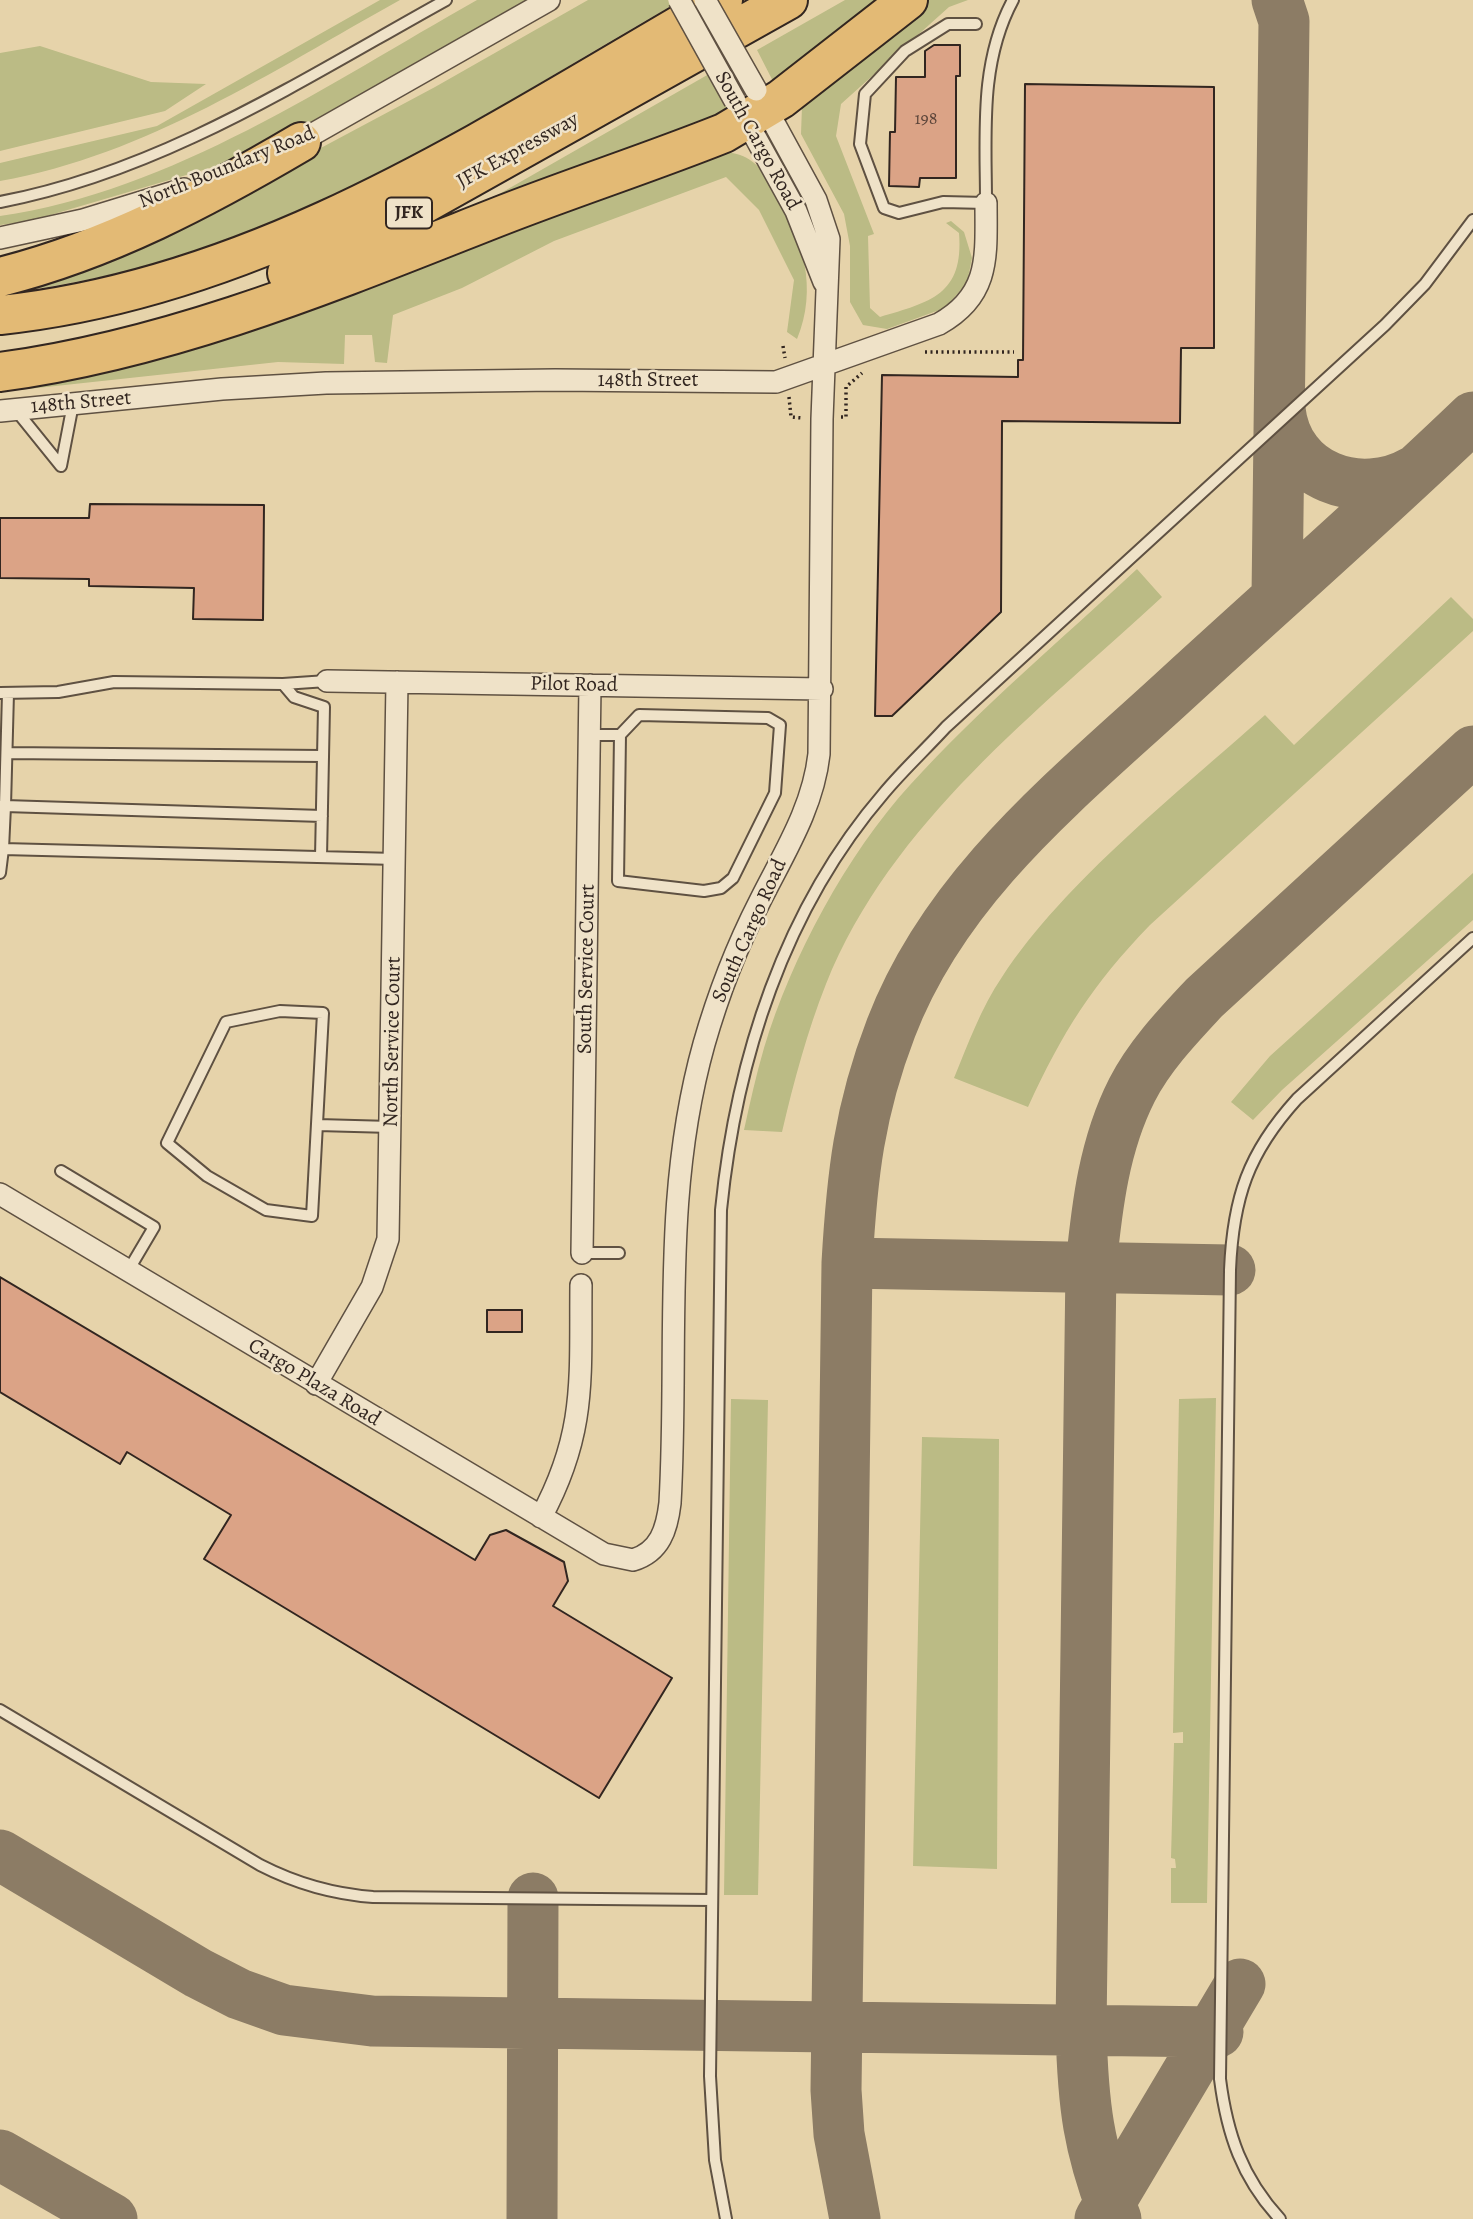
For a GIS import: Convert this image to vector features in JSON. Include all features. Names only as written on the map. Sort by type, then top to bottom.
[{"type":"highway","name":"JFK Expressway","points":[[0,315],[71,304],[149,286],[237,259],[302,233],[407,180],[723,0]]},
{"type":"highway","name":"JFK Expressway","points":[[0,356],[65,345],[133,328],[200,307],[296,269],[390,223],[788,0]]},
{"type":"highway","points":[[0,372],[95,354],[207,324],[326,283],[709,139],[751,105],[908,0]]},
{"type":"highway","points":[[0,277],[59,259],[166,216],[223,188],[301,142]]},
{"type":"street","name":"North Boundary Road","points":[[0,238],[52,228],[151,200],[301,142],[549,0]]},
{"type":"street","name":"South Cargo Road","points":[[633,1560],[656,1546],[669,1516],[675,1218],[690,1100],[705,1042],[734,959],[804,814],[815,784],[822,689],[822,419],[829,248],[821,212],[679,0]]},
{"type":"street","name":"South Cargo Road","points":[[705,0],[751,105]]},
{"type":"street","name":"148th Street","points":[[8,410],[326,383],[542,380],[776,382],[939,324],[960,311],[974,293],[982,274],[986,203]]},
{"type":"street","name":"Pilot Road","points":[[327,681],[822,689]]},
{"type":"street","name":"North Service Court","points":[[316,1384],[372,1287],[386,1251],[391,1127],[397,682]]},
{"type":"street","name":"South Service Court","points":[[582,1254],[590,685]]},
{"type":"street","name":"Cargo Plaza Road","points":[[0,1194],[604,1554],[633,1560]]},
{"type":"street","points":[[541,1517],[565,1466],[578,1419],[581,1285]]},
{"type":"lane","points":[[0,202],[86,181],[160,154],[446,0]]},
{"type":"lane","name":"148th Street","points":[[986,203],[990,60],[1000,26],[1013,0]]},
{"type":"lane","points":[[976,24],[948,24],[905,51],[865,94],[860,144],[884,208],[899,213],[943,202],[986,203]]},
{"type":"lane","points":[[726,2219],[715,2160],[710,2076],[721,1210],[728,1144],[741,1080],[770,989],[795,933],[832,864],[883,794],[957,718],[1385,325],[1425,285],[1473,220]]},
{"type":"lane","points":[[8,410],[61,466],[73,404]]},
{"type":"lane","points":[[0,873],[7,753],[4,693],[58,692],[114,682],[283,684],[327,681]]},
{"type":"lane","points":[[283,684],[293,697],[324,707],[321,856]]},
{"type":"lane","points":[[590,735],[620,734],[639,715],[768,718],[780,725],[775,793],[733,878],[721,888],[704,891],[618,881],[620,734]]},
{"type":"lane","points":[[7,753],[322,756]]},
{"type":"lane","points":[[3,806],[322,816]]},
{"type":"lane","points":[[3,849],[396,859]]},
{"type":"lane","points":[[1280,2219],[1255,2190],[1236,2152],[1223,2107],[1220,2079],[1230,1270],[1233,1223],[1252,1161],[1275,1124],[1297,1099],[1473,938]]},
{"type":"lane","points":[[280,1011],[323,1013],[318,1125],[312,1216],[266,1210],[206,1176],[167,1143],[226,1022],[280,1011]]},
{"type":"lane","points":[[318,1125],[391,1127]]},
{"type":"lane","points":[[61,1171],[154,1227],[128,1271]]},
{"type":"lane","points":[[582,1254],[619,1253]]},
{"type":"lane","points":[[0,1710],[260,1865],[324,1891],[373,1896],[712,1900]]},
{"type":"path","points":[[783,346],[791,417],[846,417],[846,387],[867,369]]},
{"type":"path","points":[[919,354],[932,350],[1014,352]]},
{"type":"green space","points":[[380,0],[400,0],[256,82],[157,131],[107,152],[54,169],[0,181],[0,163],[157,126]]},
{"type":"green space","points":[[477,0],[535,0],[340,110],[244,158],[30,221],[0,225],[0,216],[64,203],[127,184],[188,159],[306,99]]},
{"type":"green space","points":[[588,0],[668,0],[671,6],[442,140],[384,171],[264,227],[152,265],[0,295],[274,173],[435,87]]},
{"type":"green space","points":[[845,0],[890,0],[778,91],[757,50]]},
{"type":"green space","points":[[923,0],[968,0],[949,7],[841,104],[836,136],[874,234],[868,236],[870,308],[880,317],[898,312],[928,300],[940,293],[949,283],[956,270],[959,233],[946,223],[951,221],[964,232],[972,258],[967,283],[945,308],[887,329],[863,325],[850,302],[850,246],[844,214],[801,134],[802,106]]},
{"type":"green space","points":[[40,46],[151,82],[206,84],[165,111],[0,151],[0,53]]},
{"type":"green space","points":[[709,74],[732,115],[473,209]]},
{"type":"green space","points":[[713,150],[740,155],[757,166],[774,188],[794,229],[805,265],[807,283],[803,320],[797,339],[787,332],[794,280],[759,210],[726,177],[554,241],[462,288],[393,315],[387,363],[375,362],[372,335],[345,335],[344,364],[278,362],[0,392],[0,378]]},
{"type":"green space","points":[[1137,569],[1162,597],[1018,727],[972,773],[928,821],[888,871],[854,926],[826,984],[801,1057],[782,1132],[744,1130],[764,1048],[789,979],[805,943],[864,843],[910,785],[964,729]]},
{"type":"green space","points":[[1451,597],[1473,619],[1473,631],[1150,925],[1111,968],[1080,1010],[1028,1107],[954,1078],[994,989],[1028,941],[1090,872],[1265,715],[1294,745]]},
{"type":"green space","points":[[1473,873],[1473,920],[1282,1090],[1253,1120],[1231,1102],[1270,1056]]},
{"type":"green space","points":[[1216,1398],[1207,1903],[1171,1903],[1171,1868],[1176,1868],[1175,1859],[1171,1858],[1174,1743],[1183,1743],[1183,1732],[1173,1733],[1179,1399]]},
{"type":"green space","points":[[731,1399],[768,1400],[758,1895],[724,1895]]},
{"type":"green space","points":[[922,1437],[999,1439],[997,1869],[913,1866]]},
{"type":"building","points":[[934,45],[960,45],[960,76],[956,76],[956,178],[920,178],[919,187],[889,186],[890,132],[895,132],[896,77],[925,77],[925,51]]},
{"type":"building","points":[[1025,84],[1214,87],[1214,348],[1181,348],[1180,423],[1002,421],[1001,612],[892,716],[875,716],[882,375],[1018,377],[1018,360],[1023,360]]},
{"type":"building","points":[[90,504],[264,505],[263,620],[193,619],[194,588],[89,586],[89,579],[0,578],[0,518],[89,518]]},
{"type":"building","points":[[0,1277],[475,1560],[490,1535],[506,1530],[564,1562],[568,1581],[553,1606],[672,1678],[599,1798],[204,1559],[231,1515],[127,1452],[120,1464],[0,1392]]},
{"type":"building","points":[[487,1310],[522,1310],[522,1332],[487,1332]]},
{"type":"taxiway","points":[[1277,0],[1284,21],[1277,597]]},
{"type":"taxiway","points":[[1280,409],[1286,432],[1296,452],[1311,467],[1329,477],[1350,483],[1371,484],[1393,480],[1414,471]]},
{"type":"taxiway","points":[[855,2219],[839,2134],[836,2090],[847,1263],[851,1201],[859,1144],[880,1058],[914,977],[942,930],[1011,845],[1049,806],[1473,417]]},
{"type":"taxiway","points":[[1116,2219],[1093,2148],[1083,2081],[1081,2029],[1091,1266],[1099,1198],[1108,1154],[1122,1111],[1139,1077],[1184,1019],[1473,751]]},
{"type":"taxiway","points":[[847,1263],[1230,1270]]},
{"type":"taxiway","points":[[0,1855],[198,1973],[239,1994],[284,2010],[372,2021],[1218,2032]]},
{"type":"taxiway","points":[[532,2219],[533,1898]]},
{"type":"taxiway","points":[[1100,2219],[1240,1984]]},
{"type":"taxiway","points":[[0,2155],[112,2219]]}]
